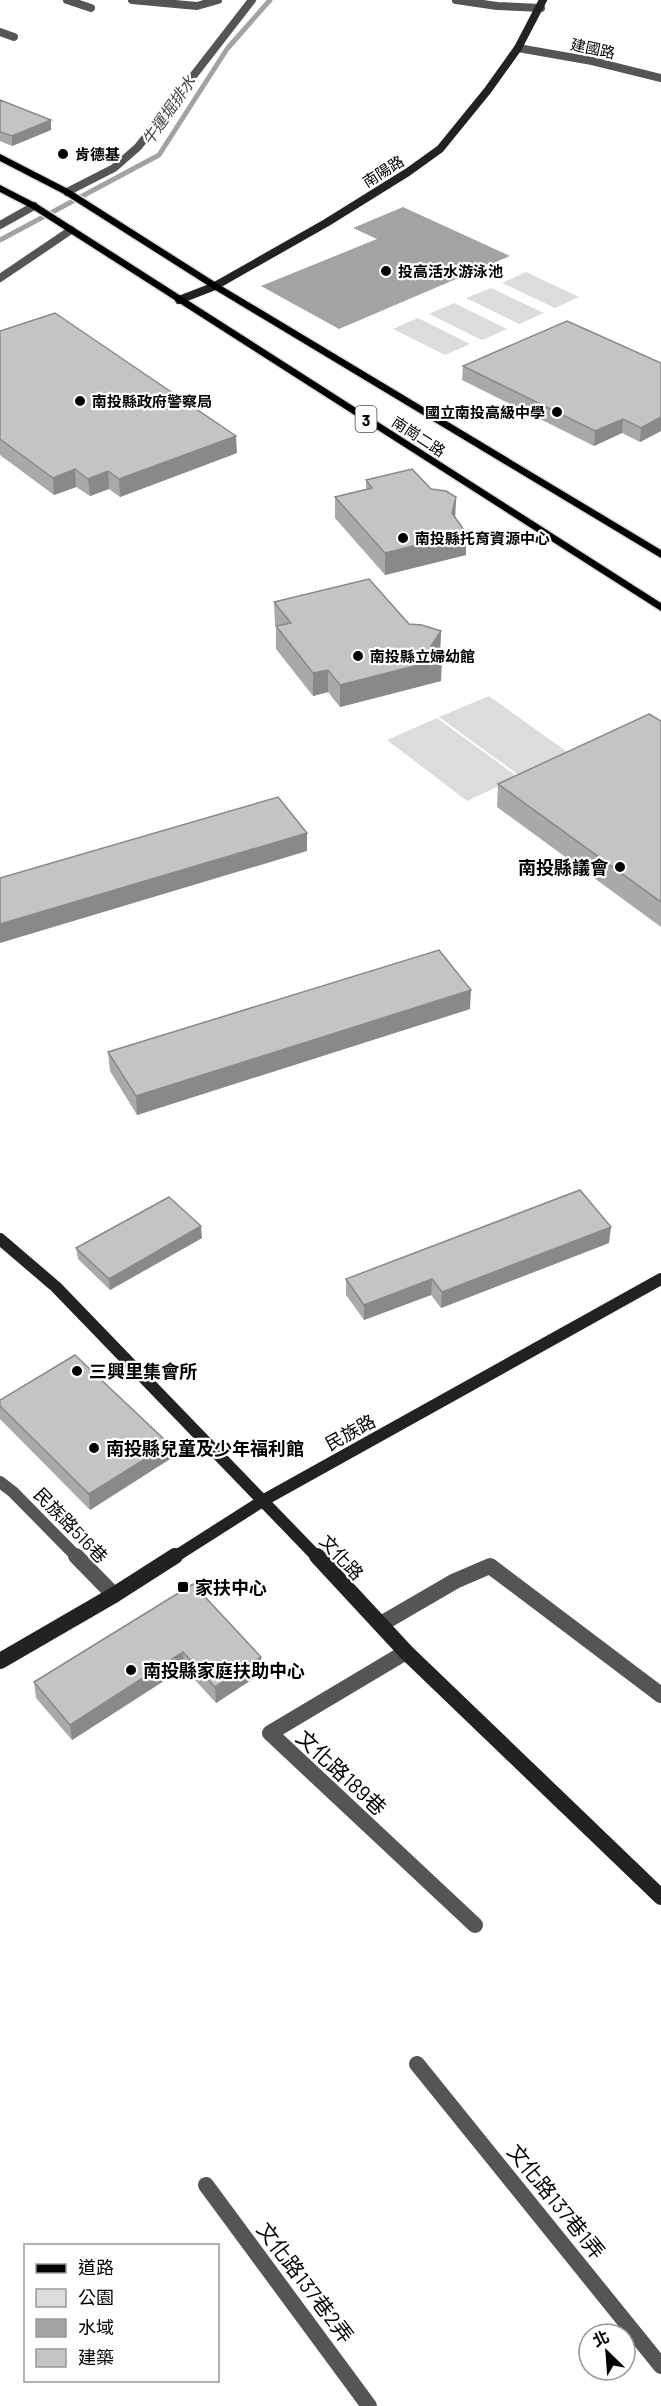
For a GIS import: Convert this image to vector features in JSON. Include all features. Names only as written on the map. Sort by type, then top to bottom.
[{"type":"main road","name":"3","points":[[0,157],[67,192]]},
{"type":"main road","name":"3","points":[[0,188],[34,206],[71,230]]},
{"type":"main road","name":"南崗二路","points":[[67,192],[215,286],[661,555]]},
{"type":"main road","name":"南崗二路","points":[[71,230],[661,608]]},
{"type":"street","points":[[67,0],[91,8]]},
{"type":"street","points":[[132,0],[197,6],[218,0]]},
{"type":"street","points":[[67,192],[114,168],[138,147],[252,0]]},
{"type":"street","points":[[456,0],[497,6],[542,4]]},
{"type":"street","name":"南陽路","points":[[179,300],[215,286],[326,223],[408,172],[440,149],[488,90],[518,48],[542,4]]},
{"type":"street","points":[[0,32],[14,37]]},
{"type":"street","name":"建國路","points":[[518,48],[592,61],[661,78]]},
{"type":"street","points":[[0,225],[34,206]]},
{"type":"street","points":[[0,278],[71,230]]},
{"type":"street","name":"文化路","points":[[0,1239],[56,1287],[264,1500],[406,1652],[661,1897]]},
{"type":"street","name":"民族路","points":[[0,1661],[114,1595],[264,1500],[661,1279]]},
{"type":"street","name":"民族路516巷","points":[[0,1482],[13,1492],[114,1595]]},
{"type":"street","points":[[381,1624],[454,1581],[490,1566],[661,1695]]},
{"type":"street","name":"文化路189巷","points":[[406,1652],[270,1733],[475,1925]]},
{"type":"street","name":"文化路137巷1弄","points":[[417,2064],[661,2366]]},
{"type":"street","name":"文化路137巷2弄","points":[[206,2185],[369,2406]]},
{"type":"green space","points":[[526,272],[579,297],[555,308],[502,283]]},
{"type":"green space","points":[[491,288],[544,313],[519,324],[466,298]]},
{"type":"green space","points":[[454,303],[507,329],[482,340],[429,314]]},
{"type":"green space","points":[[418,318],[470,344],[445,355],[393,329]]},
{"type":"green space","points":[[489,696],[570,754],[520,776],[439,717]]},
{"type":"green space","points":[[437,718],[518,777],[467,801],[387,740]]},
{"type":"water","name":"投高活水游泳池","points":[[403,207],[510,256],[339,329],[261,286],[377,239],[353,228]]},
{"type":"building","points":[[0,100],[51,120],[12,136],[0,132]]},
{"type":"building","name":"南投縣政府警察局","points":[[55,313],[236,436],[119,479],[108,471],[88,479],[75,469],[53,478],[0,439],[0,331]]},
{"type":"building","points":[[567,321],[661,363],[661,417],[641,428],[623,419],[595,431],[463,366]]},
{"type":"building","points":[[412,469],[431,489],[446,491],[456,497],[452,513],[466,533],[385,553],[335,497],[372,488],[366,480]]},
{"type":"building","name":"南投縣立婦幼館","points":[[369,579],[409,624],[422,625],[441,631],[431,646],[442,659],[340,685],[328,670],[313,673],[276,626],[291,623],[274,602]]},
{"type":"building","name":"南投縣議會","points":[[649,714],[661,721],[661,902],[498,784]]},
{"type":"building","points":[[278,797],[307,833],[0,924],[0,878]]},
{"type":"building","points":[[439,950],[471,990],[136,1096],[108,1052]]},
{"type":"building","points":[[580,1190],[611,1227],[442,1292],[432,1279],[364,1305],[346,1279]]},
{"type":"building","points":[[169,1197],[201,1226],[109,1279],[76,1248]]},
{"type":"building","name":"南投縣兒童及少年福利館","points":[[75,1355],[169,1444],[89,1494],[0,1406],[0,1400]]},
{"type":"building","name":"南投縣家庭扶助中心","points":[[193,1584],[261,1657],[215,1687],[183,1652],[70,1725],[34,1682]]},
{"type":"waterway","name":"牛運堀排水","points":[[0,240],[159,155],[227,49],[270,0]]},
{"type":"place","name":"肯德基","points":[[63,154]]},
{"type":"place","name":"投高活水游泳池","points":[[386,271]]},
{"type":"place","name":"南投縣政府警察局","points":[[80,401]]},
{"type":"place","name":"國立南投高級中學","points":[[557,412]]},
{"type":"place","name":"南投縣托育資源中心","points":[[403,538]]},
{"type":"place","name":"南投縣立婦幼館","points":[[358,656]]},
{"type":"place","name":"南投縣議會","points":[[620,867]]},
{"type":"place","name":"三興里集會所","points":[[77,1371]]},
{"type":"place","name":"南投縣兒童及少年福利館","points":[[94,1448]]},
{"type":"place","name":"家扶中心","points":[[183,1587]]},
{"type":"place","name":"南投縣家庭扶助中心","points":[[131,1670]]}]
